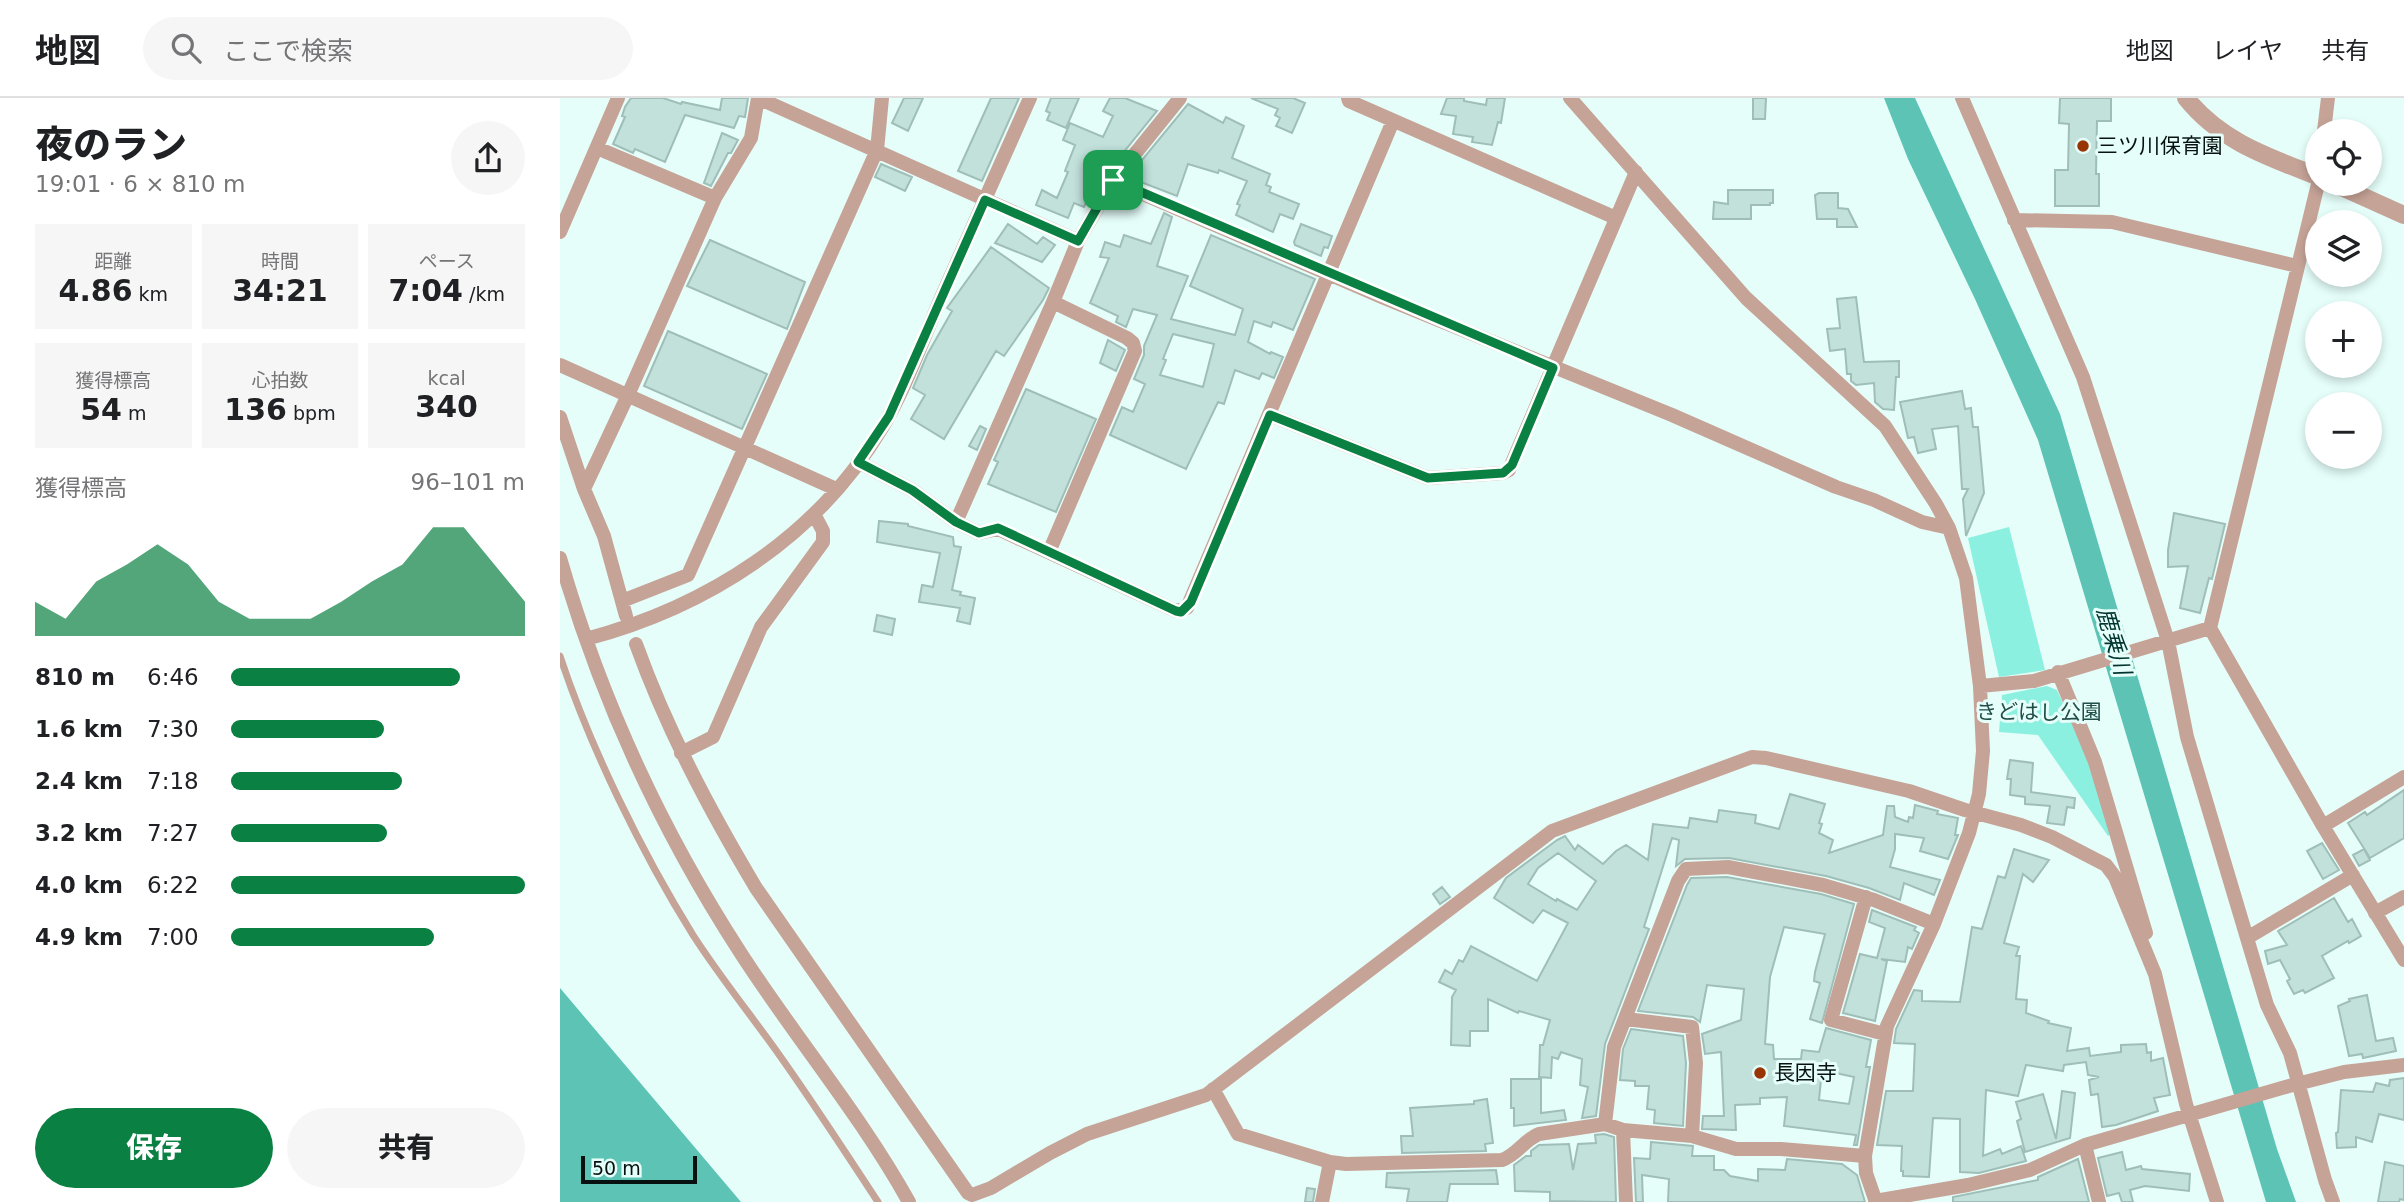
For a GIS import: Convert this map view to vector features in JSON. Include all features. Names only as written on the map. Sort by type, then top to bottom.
[{"type":"street","points":[[560,232],[618,98]]},
{"type":"street","points":[[584,489],[715,198],[751,138],[758,98],[1078,241]]},
{"type":"street","points":[[622,601],[688,575],[877,150],[882,98]]},
{"type":"street","points":[[586,639],[646,620],[712,590],[755,564],[814,514],[836,489],[889,416],[1030,98]]},
{"type":"street","points":[[956,522],[1078,241],[1113,180],[1180,98]]},
{"type":"street","points":[[1348,98],[1349,102],[1616,218]]},
{"type":"street","points":[[1570,98],[1746,298],[1885,426],[1949,528],[1966,579],[1980,686],[1983,751],[1979,794],[1975,812],[1934,924],[1891,1013],[1885,1034],[1865,1156],[1866,1173],[1875,1201],[1968,1185],[2030,1170],[2085,1145],[2294,1085],[2344,1072],[2404,1065]]},
{"type":"street","points":[[1962,98],[2082,377],[2267,1005],[2290,1053],[2294,1085],[2333,1202]]},
{"type":"street","points":[[2186,98],[2202,116],[2233,140],[2257,153],[2305,171]]},
{"type":"street","points":[[2325,119],[2328,98]]},
{"type":"street","points":[[858,462],[912,490],[956,522],[979,533],[998,528],[1176,611],[1187,608],[1393,121]]},
{"type":"street","points":[[597,148],[715,198]]},
{"type":"street","points":[[1270,415],[1428,478],[1503,473],[1512,465],[1636,172]]},
{"type":"street","points":[[1113,180],[1329,274],[1672,415],[1836,487],[1874,500],[1922,522],[1949,528]]},
{"type":"street","points":[[2315,196],[2210,628],[2323,826],[2404,960]]},
{"type":"street","points":[[2362,196],[2404,215]]},
{"type":"street","points":[[2014,220],[2112,222],[2297,266]]},
{"type":"street","points":[[1049,552],[1135,351],[1133,343],[1127,338],[1053,302]]},
{"type":"street","points":[[560,365],[836,489]]},
{"type":"street","points":[[560,416],[584,489],[604,536],[626,616]]},
{"type":"street","points":[[681,753],[713,737],[761,627],[823,542],[823,531],[814,514]]},
{"type":"street","points":[[560,558],[586,639],[629,747],[698,883],[741,953],[848,1106],[909,1202]]},
{"type":"street","points":[[1980,686],[2034,681],[2210,628]]},
{"type":"street","points":[[636,644],[681,753],[756,888],[968,1193],[978,1194],[1087,1134],[1206,1095],[1552,831],[1752,757],[1909,790],[2052,837],[2106,865],[2115,877],[2155,974]]},
{"type":"street","points":[[2065,670],[2144,925],[2217,1202]]},
{"type":"street","points":[[2323,826],[2404,777]]},
{"type":"street","points":[[1605,1124],[1614,1048],[1678,881],[1686,869],[1728,867],[1823,885],[1866,897],[1934,924]]},
{"type":"street","points":[[2247,938],[2353,875]]},
{"type":"street","points":[[1866,897],[1831,1020],[1885,1034]]},
{"type":"street","points":[[2375,913],[2404,897]]},
{"type":"street","points":[[1626,1019],[1692,1027],[1696,1063],[1692,1136]]},
{"type":"street","points":[[1213,1089],[1238,1134],[1330,1162],[1346,1164],[1493,1162],[1509,1158],[1530,1138],[1539,1134],[1605,1124],[1623,1130],[1692,1136],[1736,1149],[1781,1149],[1865,1156]]},
{"type":"street","points":[[1623,1130],[1626,1202]]},
{"type":"street","points":[[2085,1145],[2099,1202]]},
{"type":"street","points":[[1322,1202],[1330,1162]]},
{"type":"lane","points":[[560,656],[599,754],[634,827],[691,932],[878,1202]]},
{"type":"green space","name":"きどはし公園","points":[[2009,527],[2045,670],[1999,677],[1968,538]]},
{"type":"green space","name":"きどはし公園","points":[[2047,686],[2057,690],[2089,761],[2111,834],[2108,836],[2038,735],[1999,732],[2002,695]]},
{"type":"water","name":"鹿乗川","points":[[1884,98],[1915,98],[2060,414],[2277,1149],[2296,1202],[2266,1202],[2038,440],[1908,159]]},
{"type":"water","points":[[560,988],[741,1202],[560,1202]]},
{"type":"building","points":[[631,98],[663,98],[681,104],[682,102],[720,110],[722,98],[748,98],[745,117],[739,116],[734,128],[685,115],[665,162],[635,149],[633,153],[613,144],[625,117],[622,116],[625,107]]},
{"type":"building","points":[[904,98],[923,98],[908,131],[892,123]]},
{"type":"building","points":[[991,98],[1019,98],[982,181],[958,171]]},
{"type":"building","points":[[1051,98],[1079,98],[1066,128],[1047,120],[1050,113],[1046,111]]},
{"type":"building","points":[[1110,98],[1125,98],[1157,111],[1119,158],[1104,151],[1089,185],[1093,187],[1084,207],[1074,203],[1068,218],[1036,205],[1042,190],[1057,198],[1068,172],[1065,171],[1075,145],[1063,140],[1070,123],[1103,137],[1113,116],[1103,111]]},
{"type":"building","points":[[1251,98],[1293,98],[1305,103],[1292,133],[1276,126],[1280,118],[1275,115],[1278,109]]},
{"type":"building","points":[[1447,98],[1464,98],[1464,101],[1486,105],[1487,98],[1505,98],[1501,123],[1498,122],[1492,145],[1472,142],[1473,137],[1453,134],[1456,116],[1441,114]]},
{"type":"building","points":[[1753,98],[1766,98],[1765,119],[1753,119]]},
{"type":"building","name":"三ツ川保育園","points":[[2060,98],[2111,98],[2111,121],[2097,121],[2096,174],[2099,174],[2099,206],[2055,206],[2055,170],[2068,170],[2069,124],[2059,123]]},
{"type":"building","points":[[1188,104],[1223,123],[1226,117],[1244,126],[1232,158],[1270,174],[1266,185],[1271,187],[1269,192],[1299,204],[1293,219],[1280,214],[1273,232],[1236,215],[1240,205],[1237,204],[1247,181],[1219,170],[1218,173],[1188,164],[1177,196],[1128,177]]},
{"type":"building","points":[[722,133],[738,140],[711,186],[704,183]]},
{"type":"building","points":[[881,164],[912,177],[905,191],[875,177]]},
{"type":"building","points":[[1728,190],[1773,190],[1773,203],[1751,205],[1751,219],[1713,219],[1714,202],[1728,204]]},
{"type":"building","points":[[1838,193],[1838,208],[1848,209],[1857,227],[1837,227],[1837,219],[1817,219],[1815,195]]},
{"type":"building","points":[[1164,213],[1172,217],[1157,266],[1188,276],[1171,319],[1235,335],[1243,309],[1190,286],[1211,235],[1315,279],[1293,330],[1273,322],[1271,327],[1254,321],[1248,342],[1270,354],[1271,352],[1283,357],[1274,378],[1262,373],[1259,379],[1235,370],[1224,404],[1218,402],[1186,469],[1110,435],[1122,407],[1133,412],[1145,384],[1134,379],[1157,315],[1133,309],[1126,327],[1116,322],[1118,316],[1090,303],[1109,258],[1100,257],[1105,242],[1120,247],[1124,235],[1151,244]],"holes":[[[1173,334],[1214,344],[1203,387],[1160,375]]]},
{"type":"building","points":[[1008,224],[1037,244],[1043,237],[1055,245],[1042,262],[995,243]]},
{"type":"building","points":[[1301,224],[1332,236],[1328,248],[1324,247],[1321,256],[1295,245]]},
{"type":"building","points":[[710,240],[805,282],[787,329],[687,286]]},
{"type":"building","points":[[991,247],[1049,288],[1004,356],[996,351],[944,439],[911,419],[925,395],[913,388],[927,355],[952,311],[947,308]]},
{"type":"building","points":[[1856,297],[1864,362],[1899,361],[1894,410],[1883,409],[1875,402],[1874,383],[1856,385],[1851,381],[1851,374],[1847,374],[1845,349],[1830,351],[1827,329],[1840,328],[1837,299]]},
{"type":"building","points":[[668,331],[767,374],[742,429],[644,386]]},
{"type":"building","points":[[1108,340],[1125,350],[1116,371],[1100,363]]},
{"type":"building","points":[[1026,389],[1096,419],[1056,512],[988,484],[998,462],[994,460]]},
{"type":"building","points":[[1962,391],[1965,409],[1971,408],[1973,427],[1978,427],[1984,493],[1966,536],[1963,499],[1968,489],[1962,489],[1958,426],[1932,429],[1936,449],[1918,453],[1914,437],[1908,438],[1900,402]]},
{"type":"building","points":[[980,426],[986,429],[977,450],[969,446]]},
{"type":"building","points":[[2174,513],[2225,524],[2212,579],[2209,578],[2200,613],[2180,608],[2188,566],[2168,567]]},
{"type":"building","points":[[879,521],[908,524],[953,537],[954,546],[961,547],[952,590],[975,598],[970,624],[957,621],[960,608],[919,602],[922,585],[933,587],[940,553],[877,542]]},
{"type":"building","points":[[877,615],[895,619],[892,635],[874,631]]},
{"type":"building","points":[[2010,760],[2033,763],[2031,792],[2075,798],[2074,808],[2067,807],[2064,825],[2047,823],[2050,806],[2025,804],[2025,797],[2010,795],[2011,779],[2007,779]]},
{"type":"building","points":[[2404,790],[2404,838],[2370,858],[2348,823],[2365,812],[2367,815]]},
{"type":"building","points":[[1790,794],[1825,804],[1819,833],[1833,840],[1829,853],[1883,835],[1887,806],[1894,806],[1895,817],[1908,822],[1909,817],[1913,818],[1915,805],[1938,811],[1937,814],[1958,818],[1955,835],[1958,835],[1948,859],[1920,851],[1924,838],[1895,834],[1895,849],[1890,867],[1940,880],[1934,895],[1904,883],[1900,900],[1826,876],[1729,858],[1685,859],[1676,866],[1679,840],[1672,838],[1644,927],[1649,929],[1605,1044],[1596,1116],[1582,1118],[1588,1087],[1580,1085],[1582,1059],[1561,1052],[1558,1059],[1552,1057],[1551,1078],[1539,1077],[1540,1045],[1543,1045],[1550,1020],[1519,1011],[1518,1013],[1488,999],[1488,1031],[1470,1031],[1470,1046],[1451,1045],[1452,997],[1456,990],[1439,982],[1445,970],[1452,974],[1459,960],[1463,962],[1471,946],[1537,981],[1568,923],[1543,910],[1533,923],[1494,898],[1506,878],[1557,840],[1565,836],[1575,850],[1578,845],[1603,864],[1626,845],[1648,860],[1653,824],[1688,828],[1690,818],[1717,822],[1719,810],[1756,815],[1755,823],[1779,829]],"holes":[[[1558,853],[1596,881],[1577,910],[1528,884],[1538,868]]]},
{"type":"building","points":[[2322,843],[2339,870],[2323,879],[2307,851]]},
{"type":"building","points":[[2014,849],[2049,860],[2033,882],[2023,874],[2004,943],[2019,947],[2016,956],[2020,956],[2016,999],[2027,1000],[2026,1013],[2049,1021],[2048,1023],[2071,1028],[2067,1051],[2089,1048],[2090,1056],[2121,1052],[2121,1045],[2146,1044],[2147,1053],[2151,1052],[2151,1061],[2163,1058],[2170,1095],[2154,1098],[2158,1111],[2102,1127],[2098,1094],[2091,1095],[2089,1080],[2099,1077],[2088,1075],[2086,1062],[2064,1065],[2063,1071],[2026,1065],[2018,1096],[1986,1090],[1983,1156],[2000,1149],[2002,1154],[2021,1146],[2026,1161],[1979,1173],[1960,1172],[1960,1119],[1933,1118],[1929,1177],[1903,1176],[1902,1146],[1877,1145],[1886,1091],[1913,1091],[1915,1044],[1894,1043],[1896,1029],[1914,990],[1922,991],[1922,1001],[1960,1002],[1972,927],[1982,929],[1998,876],[2005,878]]},
{"type":"building","points":[[2364,849],[2370,860],[2359,866],[2353,855]]},
{"type":"building","points":[[1727,877],[1821,894],[1854,904],[1822,1023],[1810,1019],[1820,983],[1814,981],[1825,934],[1784,927],[1770,977],[1765,1044],[1773,1045],[1774,1059],[1801,1059],[1802,1050],[1819,1052],[1826,1028],[1871,1040],[1866,1067],[1870,1067],[1857,1145],[1854,1145],[1856,1135],[1784,1126],[1787,1097],[1760,1098],[1760,1104],[1735,1105],[1736,1130],[1702,1129],[1703,1116],[1724,1116],[1721,1052],[1705,1054],[1702,1034],[1741,1020],[1744,989],[1707,985],[1700,1022],[1693,1017],[1638,1011],[1691,878]],"holes":[[[1822,1070],[1854,1077],[1849,1104],[1819,1100]]]},
{"type":"building","points":[[1442,887],[1450,897],[1440,904],[1433,894]]},
{"type":"building","points":[[2334,898],[2348,922],[2352,919],[2361,936],[2322,956],[2334,978],[2305,993],[2303,990],[2294,994],[2280,960],[2268,964],[2265,951],[2287,945],[2278,931]]},
{"type":"building","points":[[1872,910],[1916,927],[1914,930],[1919,933],[1912,949],[1908,947],[1905,962],[1881,959],[1887,961],[1875,1021],[1843,1013],[1860,954],[1877,958],[1885,928],[1869,922]]},
{"type":"building","points":[[2367,995],[2376,1041],[2393,1038],[2396,1051],[2363,1058],[2362,1054],[2349,1056],[2338,1006],[2350,1001],[2349,999]]},
{"type":"building","points":[[1631,1029],[1683,1036],[1686,1063],[1683,1126],[1654,1123],[1655,1110],[1647,1109],[1649,1086],[1635,1086],[1635,1081],[1620,1080],[1623,1049]]},
{"type":"building","points":[[2404,1078],[2404,1120],[2379,1114],[2372,1142],[2356,1137],[2356,1147],[2337,1148],[2341,1090],[2373,1092],[2376,1083],[2389,1086],[2390,1080]]},
{"type":"building","points":[[1511,1079],[1541,1079],[1541,1113],[1564,1110],[1566,1120],[1514,1126]]},
{"type":"building","points":[[2062,1091],[2075,1093],[2070,1138],[2025,1152],[2017,1121],[2021,1119],[2016,1102],[2043,1094],[2056,1139]]},
{"type":"building","points":[[1487,1099],[1493,1143],[1485,1144],[1486,1151],[1402,1153],[1401,1136],[1413,1136],[1410,1108],[1474,1104],[1474,1101]]},
{"type":"building","points":[[1595,1135],[1614,1137],[1616,1202],[1550,1201],[1550,1192],[1515,1191],[1514,1165],[1526,1156],[1531,1156],[1531,1151],[1539,1145],[1569,1144],[1573,1170],[1578,1144],[1596,1143]]},
{"type":"building","points":[[1651,1142],[1693,1146],[1692,1156],[1714,1156],[1714,1170],[1724,1170],[1730,1176],[1758,1181],[1758,1169],[1785,1170],[1787,1159],[1842,1164],[1857,1175],[1865,1202],[1668,1202],[1669,1179],[1642,1175],[1643,1202],[1636,1202],[1634,1158],[1650,1159]]},
{"type":"building","points":[[2122,1152],[2126,1170],[2141,1166],[2142,1169],[2190,1174],[2189,1191],[2145,1186],[2130,1190],[2133,1202],[2122,1202],[2119,1193],[2107,1196],[2098,1158]]},
{"type":"building","points":[[2078,1159],[2089,1202],[1953,1202],[1953,1197],[2038,1180],[2038,1177]]},
{"type":"building","points":[[2385,1162],[2404,1166],[2404,1200],[2378,1202]]},
{"type":"building","points":[[1496,1170],[1498,1184],[1450,1184],[1447,1202],[1407,1202],[1409,1189],[1386,1187],[1387,1173]]},
{"type":"building","points":[[1307,1188],[1315,1189],[1313,1202],[1305,1202]]},
{"type":"place","name":"三ツ川保育園","points":[[2083,146]]},
{"type":"place","name":"長因寺","points":[[1760,1073]]},
{"type":"route","points":[[1113,180],[1553,368],[1509,470],[1503,473],[1428,478],[1270,415],[1191,602],[1181,612],[998,528],[979,533],[956,522],[912,490],[858,462],[889,416],[985,200],[1078,241],[1113,180]]}]
